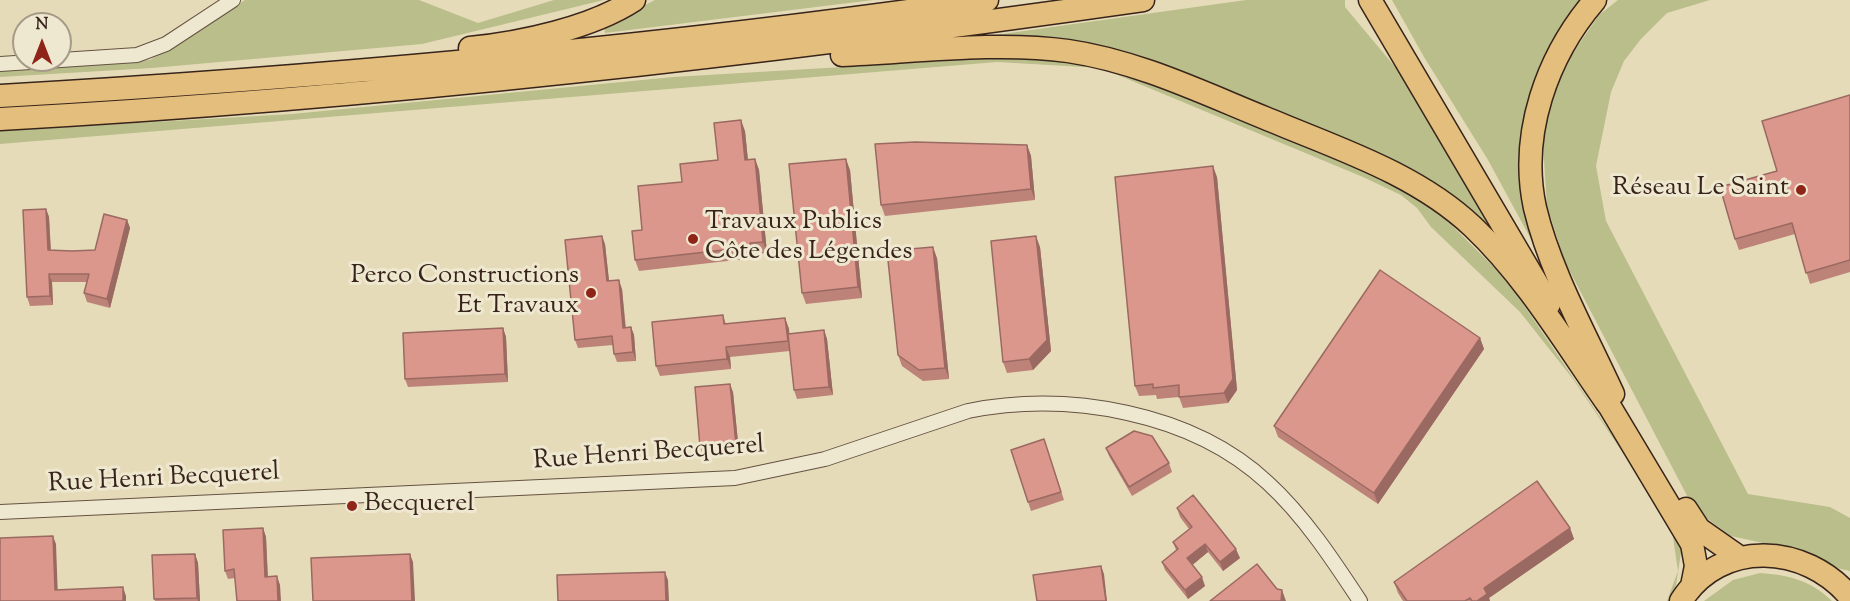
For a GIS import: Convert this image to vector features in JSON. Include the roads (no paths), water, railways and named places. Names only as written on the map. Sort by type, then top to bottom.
[{"type":"main road","points":[[228,82],[345,62],[485,46],[564,29],[618,11],[634,0]]},
{"type":"main road","points":[[0,96],[228,82],[628,46],[987,0]]},
{"type":"main road","points":[[0,119],[174,109],[400,91],[810,46],[1143,0]]},
{"type":"main road","points":[[1370,0],[1611,402]]},
{"type":"main road","points":[[1384,0],[1692,544],[1696,566],[1687,594]]},
{"type":"main road","points":[[1595,0],[1575,23],[1548,77],[1537,104],[1531,155],[1535,206],[1547,247],[1611,402]]},
{"type":"main road","points":[[663,63],[1007,48],[1067,51],[1115,61],[1161,75],[1383,168],[1428,193],[1472,226],[1526,287],[1611,402],[1699,529],[1739,557]]},
{"type":"main road","points":[[1687,594],[1721,565],[1739,557],[1787,557],[1815,567],[1838,583],[1850,597]]},
{"type":"street","points":[[0,64],[137,55],[166,44],[233,0]]},
{"type":"street","name":"Rue Henri Becquerel","points":[[0,512],[735,478],[825,459],[969,411],[988,407],[1057,404],[1115,410],[1173,427],[1223,449],[1268,483],[1307,527],[1360,601]]},
{"type":"place","name":"Réseau Le Saint","points":[[1801,190]]},
{"type":"place","name":"Travaux Publics Côte des Légendes","points":[[693,239]]},
{"type":"place","name":"Perco Constructions Et Travaux","points":[[591,293]]},
{"type":"place","name":"Becquerel","points":[[352,506]]}]
